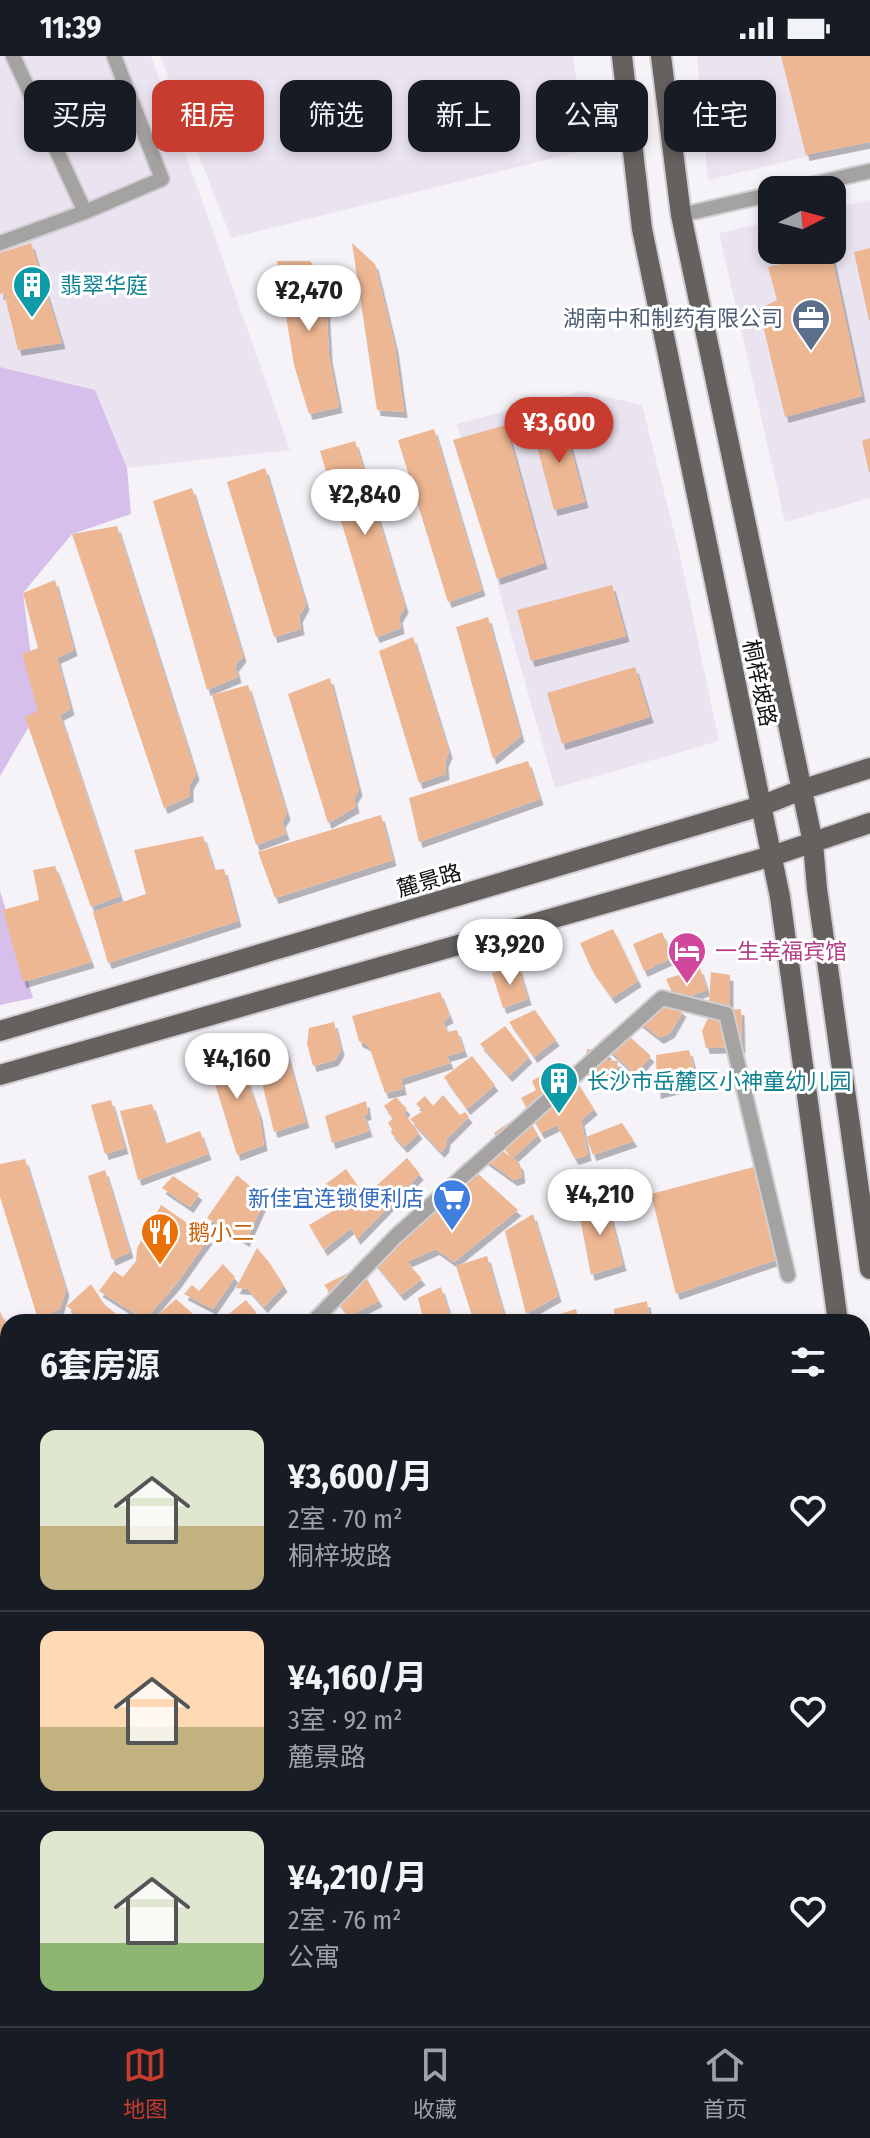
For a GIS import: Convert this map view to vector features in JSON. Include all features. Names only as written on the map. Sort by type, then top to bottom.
[{"type":"main road","name":"桐梓坡路","points":[[622,56],[642,229],[780,897],[837,1314]]},
{"type":"main road","name":"桐梓坡路","points":[[661,56],[681,215],[813,843],[870,1269]]},
{"type":"main road","name":"麓景路","points":[[0,1031],[761,806],[870,768]]},
{"type":"main road","points":[[0,1075],[772,856],[870,823]]},
{"type":"street","points":[[13,56],[85,212]]},
{"type":"street","points":[[0,243],[162,179],[114,56]]},
{"type":"street","points":[[846,177],[870,171]]},
{"type":"street","points":[[681,215],[758,197]]},
{"type":"street","points":[[321,1314],[396,1236],[662,998],[726,1014],[788,1275]]},
{"type":"shaded area","points":[[0,56],[151,56],[159,80],[152,80],[152,152],[185,152],[290,450],[127,468],[95,390],[0,367]]},
{"type":"shaded area","points":[[160,56],[573,56],[576,80],[536,80],[536,152],[578,152],[231,238],[197,152],[264,152],[264,80],[169,80]]},
{"type":"shaded area","points":[[697,56],[870,56],[870,142],[708,180],[706,152],[776,152],[776,80],[699,80]]},
{"type":"shaded area","points":[[870,200],[870,498],[785,522],[719,233],[758,224],[758,264],[846,264],[846,205]]},
{"type":"shaded area","points":[[0,367],[95,390],[127,468],[131,514],[72,534],[23,593],[38,711],[0,776]]},
{"type":"shaded area","points":[[582,391],[642,405],[679,551],[719,741],[555,788],[503,605],[457,424]]},
{"type":"shaded area","points":[[0,891],[33,998],[0,1005]]},
{"type":"building","points":[[781,56],[870,56],[870,142],[806,155]]},
{"type":"building","name":"翡翠华庭","points":[[31,243],[62,343],[18,350],[4,293],[0,294],[0,253]]},
{"type":"building","points":[[352,243],[375,264],[395,347],[404,412],[377,410]]},
{"type":"building","points":[[870,248],[870,320],[869,320],[854,252]]},
{"type":"building","points":[[277,261],[310,261],[325,280],[329,356],[339,407],[309,414],[294,365]]},
{"type":"building","name":"湖南中和制药有限公司","points":[[781,264],[834,264],[862,396],[785,417],[759,309],[777,300],[768,267]]},
{"type":"building","points":[[563,419],[585,502],[554,510],[532,428]]},
{"type":"building","points":[[506,425],[544,563],[497,579],[453,440]]},
{"type":"building","points":[[434,429],[482,590],[448,602],[398,440]]},
{"type":"building","points":[[870,438],[870,472],[869,472],[862,441]]},
{"type":"building","points":[[355,441],[405,607],[399,617],[401,628],[376,637],[320,451]]},
{"type":"building","points":[[265,468],[306,604],[299,617],[301,629],[274,637],[227,482]]},
{"type":"building","points":[[192,488],[243,656],[235,666],[238,677],[207,690],[153,501]]},
{"type":"building","points":[[117,526],[196,774],[190,784],[190,796],[164,808],[72,534]]},
{"type":"building","points":[[55,580],[74,650],[57,658],[71,709],[60,715],[120,896],[91,907],[25,717],[38,711],[22,654],[38,648],[23,593]]},
{"type":"building","points":[[612,585],[626,636],[531,661],[517,610]]},
{"type":"building","points":[[488,617],[521,736],[493,759],[456,627]]},
{"type":"building","points":[[413,637],[449,752],[445,762],[446,774],[419,783],[379,651]]},
{"type":"building","points":[[635,667],[650,717],[562,744],[547,693]]},
{"type":"building","points":[[330,678],[359,790],[354,798],[356,807],[328,823],[288,694]]},
{"type":"building","points":[[248,685],[287,814],[282,822],[286,834],[256,845],[212,695]]},
{"type":"building","points":[[528,761],[540,799],[419,842],[409,798]]},
{"type":"building","points":[[381,815],[393,860],[275,898],[258,852]]},
{"type":"building","points":[[203,836],[214,870],[224,869],[238,921],[108,963],[93,912],[146,894],[134,850]]},
{"type":"building","points":[[55,866],[91,962],[23,982],[3,910],[39,900],[33,870]]},
{"type":"building","points":[[613,929],[638,981],[612,998],[592,970],[580,943]]},
{"type":"building","points":[[662,932],[672,958],[644,971],[633,944]]},
{"type":"building","points":[[518,966],[528,999],[503,1008],[492,973]]},
{"type":"building","name":"一生幸福宾馆","points":[[700,968],[707,990],[676,1001],[666,979]]},
{"type":"building","points":[[711,972],[730,975],[730,1010],[741,1009],[742,1047],[706,1048],[702,1031],[708,1018]]},
{"type":"building","points":[[440,992],[450,1017],[443,1021],[447,1032],[457,1030],[464,1051],[447,1056],[450,1063],[401,1079],[403,1089],[385,1093],[369,1046],[359,1041],[352,1016]]},
{"type":"building","points":[[659,992],[683,1011],[671,1032],[660,1038],[637,1020]]},
{"type":"building","points":[[535,1010],[556,1040],[534,1057],[509,1022]]},
{"type":"building","points":[[334,1022],[341,1050],[335,1060],[313,1066],[307,1044],[309,1028]]},
{"type":"building","points":[[505,1026],[529,1057],[509,1076],[480,1044]]},
{"type":"building","points":[[618,1026],[651,1056],[635,1074],[600,1041]]},
{"type":"building","points":[[275,1038],[284,1044],[306,1122],[274,1132],[253,1046]]},
{"type":"building","points":[[236,1049],[259,1114],[264,1145],[237,1155],[207,1058]]},
{"type":"building","points":[[587,1049],[608,1052],[607,1060],[618,1061],[616,1078],[583,1071]]},
{"type":"building","points":[[689,1050],[698,1083],[657,1093],[656,1055]]},
{"type":"building","points":[[472,1056],[495,1085],[467,1109],[444,1077]]},
{"type":"building","name":"长沙市岳麓区小神童幼儿园","points":[[564,1061],[594,1109],[581,1120],[588,1155],[575,1159],[557,1125],[541,1133],[521,1098],[536,1090],[532,1081]]},
{"type":"building","points":[[443,1095],[460,1115],[465,1112],[469,1117],[447,1139],[441,1152],[410,1119],[423,1111],[416,1104],[425,1096],[433,1106]]},
{"type":"building","points":[[396,1097],[407,1109],[404,1113],[419,1133],[404,1147],[391,1133],[388,1123],[393,1118],[384,1106]]},
{"type":"building","points":[[111,1100],[125,1148],[105,1154],[91,1105]]},
{"type":"building","points":[[366,1101],[368,1114],[364,1115],[369,1131],[332,1143],[325,1116]]},
{"type":"building","points":[[152,1104],[165,1144],[200,1131],[208,1154],[138,1180],[120,1111]]},
{"type":"building","points":[[524,1112],[538,1135],[513,1158],[520,1164],[522,1177],[514,1180],[483,1158],[494,1144],[512,1158],[494,1133]]},
{"type":"building","points":[[622,1123],[634,1141],[593,1155],[586,1137]]},
{"type":"building","points":[[407,1158],[420,1174],[357,1239],[351,1228],[324,1250],[309,1225],[338,1208],[323,1186],[346,1169],[365,1196]]},
{"type":"building","points":[[25,1159],[66,1290],[60,1309],[49,1314],[36,1314],[0,1197],[0,1164]]},
{"type":"building","name":"新佳宜连锁便利店","points":[[465,1162],[518,1210],[454,1262],[436,1249],[407,1262],[422,1279],[401,1295],[369,1256],[397,1243],[421,1224],[414,1211]]},
{"type":"building","points":[[765,1164],[787,1256],[676,1294],[651,1194]]},
{"type":"building","points":[[105,1170],[130,1252],[112,1260],[88,1176]]},
{"type":"building","points":[[237,1175],[265,1199],[246,1241],[207,1218]]},
{"type":"building","points":[[173,1176],[199,1194],[190,1207],[162,1188]]},
{"type":"building","points":[[604,1192],[623,1265],[591,1275],[579,1213]]},
{"type":"building","name":"鹅小二","points":[[161,1205],[209,1238],[150,1314],[135,1314],[99,1291],[114,1271],[123,1277],[136,1261],[137,1248]]},
{"type":"building","points":[[533,1214],[558,1296],[526,1314],[505,1231]]},
{"type":"building","points":[[257,1248],[284,1286],[264,1307],[248,1289],[236,1288]]},
{"type":"building","points":[[487,1256],[504,1314],[471,1314],[456,1266]]},
{"type":"building","points":[[223,1264],[235,1277],[213,1309],[184,1294],[192,1285],[199,1291]]},
{"type":"building","points":[[360,1267],[379,1301],[347,1314],[324,1285]]},
{"type":"building","points":[[91,1284],[104,1304],[116,1314],[76,1314],[67,1306]]},
{"type":"building","points":[[441,1287],[449,1314],[422,1314],[418,1298]]},
{"type":"building","points":[[176,1299],[193,1314],[159,1314]]},
{"type":"building","points":[[246,1300],[256,1312],[254,1314],[229,1314]]},
{"type":"building","points":[[647,1301],[649,1314],[614,1314],[614,1309]]},
{"type":"building","points":[[576,1309],[577,1314],[560,1314]]},
{"type":"place","name":"翡翠华庭","points":[[32,319]]},
{"type":"place","name":"湖南中和制药有限公司","points":[[811,352]]},
{"type":"place","name":"一生幸福宾馆","points":[[687,985]]},
{"type":"place","name":"长沙市岳麓区小神童幼儿园","points":[[559,1115]]},
{"type":"place","name":"新佳宜连锁便利店","points":[[452,1232]]},
{"type":"place","name":"鹅小二","points":[[160,1266]]}]
